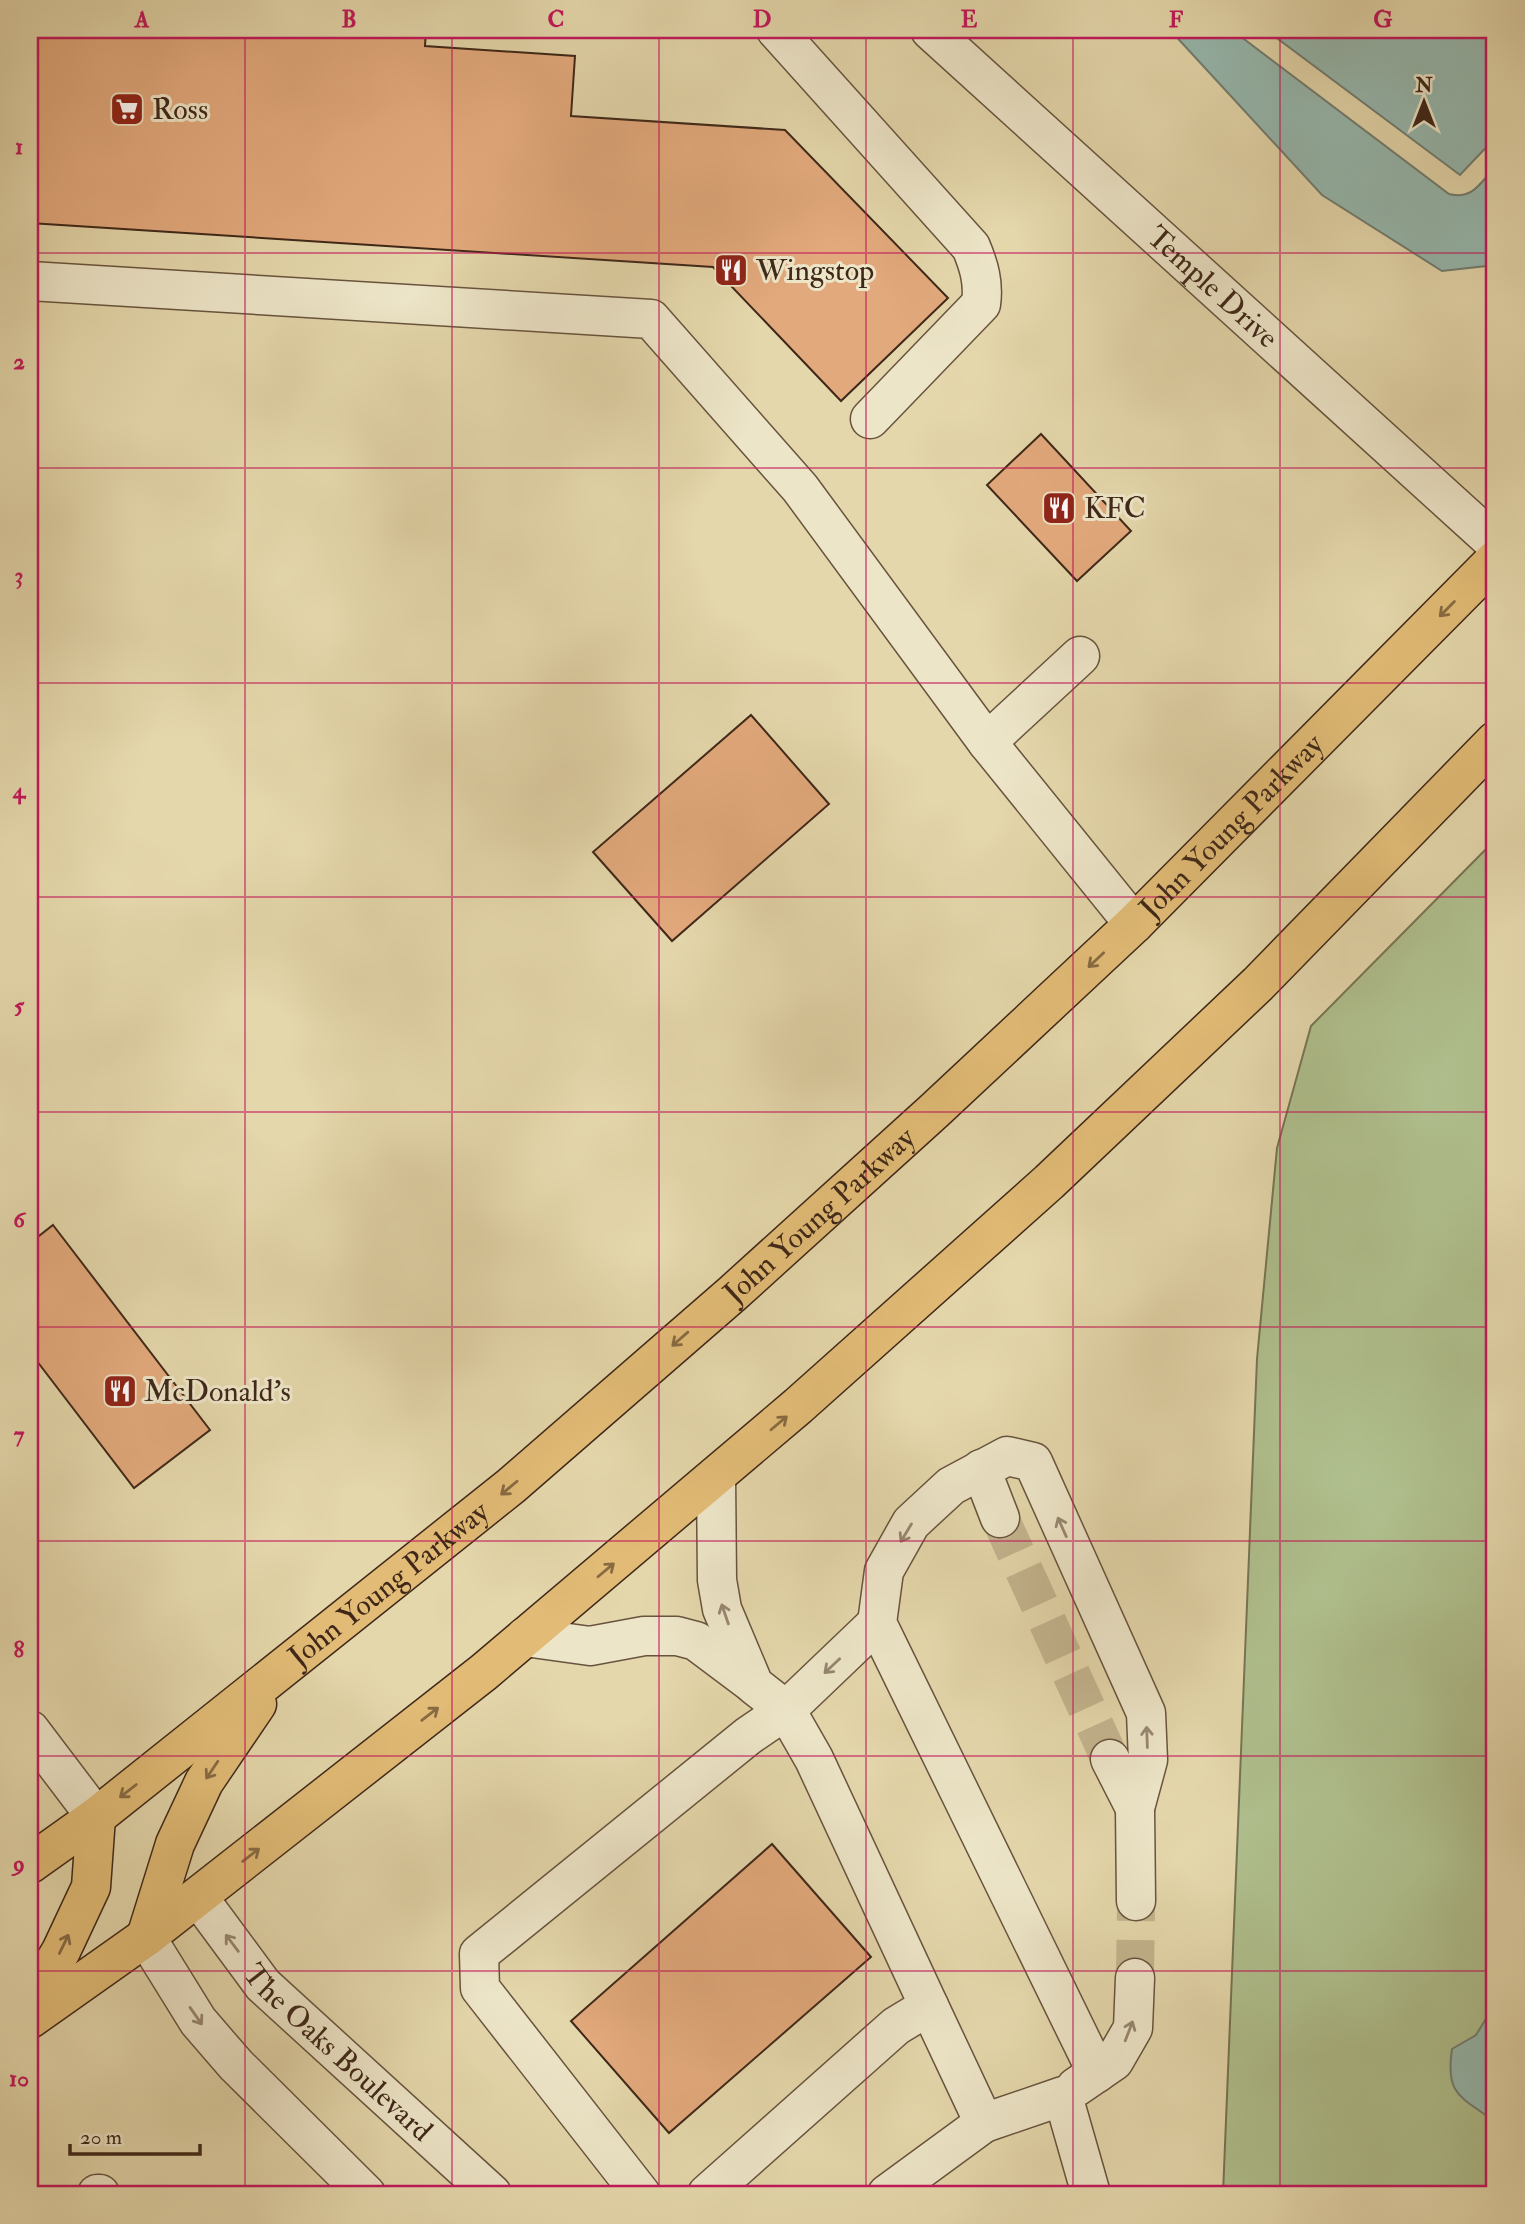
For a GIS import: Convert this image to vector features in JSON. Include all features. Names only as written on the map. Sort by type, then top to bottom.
[{"type":"highway","name":"John Young Parkway","points":[[30,1864],[96,1816],[278,1673],[511,1486],[732,1294],[934,1111],[1134,924],[1495,560]]},
{"type":"highway","points":[[30,2019],[198,1897],[525,1637],[808,1398],[1049,1182],[1258,984],[1495,741]]},
{"type":"highway","points":[[146,1937],[175,1844],[204,1782],[278,1673]]},
{"type":"highway","points":[[30,2003],[61,1951],[91,1887],[96,1816]]},
{"type":"street","points":[[776,30],[971,247],[979,266],[983,287],[981,304],[870,419]]},
{"type":"street","name":"Temple Drive","points":[[930,30],[1495,543]]},
{"type":"street","points":[[30,281],[651,319],[800,488],[987,742],[1134,924]]},
{"type":"street","points":[[987,742],[1080,656]]},
{"type":"street","points":[[1097,2073],[877,1623],[884,1571],[911,1523],[951,1486],[1007,1456],[1033,1462],[1146,1713],[1148,1760],[1135,1808],[1136,1901]]},
{"type":"street","points":[[981,1469],[1000,1518]]},
{"type":"street","points":[[716,1476],[717,1580],[722,1609],[754,1685]]},
{"type":"street","points":[[641,2194],[480,1988],[478,1954],[748,1736],[786,1710],[877,1623]]},
{"type":"street","points":[[525,1637],[590,1646],[644,1636],[677,1636],[696,1641],[786,1710],[814,1759],[984,2123]]},
{"type":"street","points":[[30,1730],[96,1816]]},
{"type":"street","points":[[1110,1759],[1135,1808]]},
{"type":"street","name":"The Oaks Boulevard","points":[[198,1897],[262,1985],[492,2194]]},
{"type":"street","points":[[146,1937],[198,2021],[236,2065],[366,2194]]},
{"type":"street","points":[[887,2194],[984,2123],[1063,2096],[1114,2061],[1133,2028],[1135,1978]]},
{"type":"street","points":[[707,2194],[896,2025],[929,2006]]},
{"type":"street","points":[[1063,2096],[1091,2194]]},
{"type":"green space","points":[[1495,840],[1495,2194],[1223,2194],[1257,1359],[1277,1148],[1311,1026]]},
{"type":"water","points":[[1170,30],[1232,30],[1449,194],[1470,192],[1481,184],[1495,167],[1495,265],[1442,271],[1322,195]]},
{"type":"water","points":[[1266,30],[1495,30],[1495,138],[1460,175]]},
{"type":"water","points":[[1495,2004],[1495,2122],[1458,2093],[1451,2077],[1450,2065],[1452,2049],[1476,2035]]},
{"type":"building","points":[[30,30],[426,30],[425,46],[575,56],[571,116],[785,130],[948,298],[841,401],[713,267],[30,223]]},
{"type":"building","name":"KFC","points":[[1041,434],[1131,531],[1077,581],[987,485]]},
{"type":"building","points":[[751,715],[829,804],[672,941],[593,852]]},
{"type":"building","name":"McDonald's","points":[[53,1225],[210,1430],[134,1488],[30,1352],[30,1243]]},
{"type":"building","points":[[772,1844],[871,1957],[669,2133],[571,2021]]},
{"type":"tunnel","points":[[1000,1518],[1110,1759]]},
{"type":"tunnel","points":[[1135,1978],[1136,1901]]},
{"type":"place","name":"Ross","points":[[127,109]]},
{"type":"place","name":"Wingstop","points":[[731,270]]},
{"type":"place","name":"KFC","points":[[1059,508]]},
{"type":"place","name":"McDonald's","points":[[120,1391]]}]
